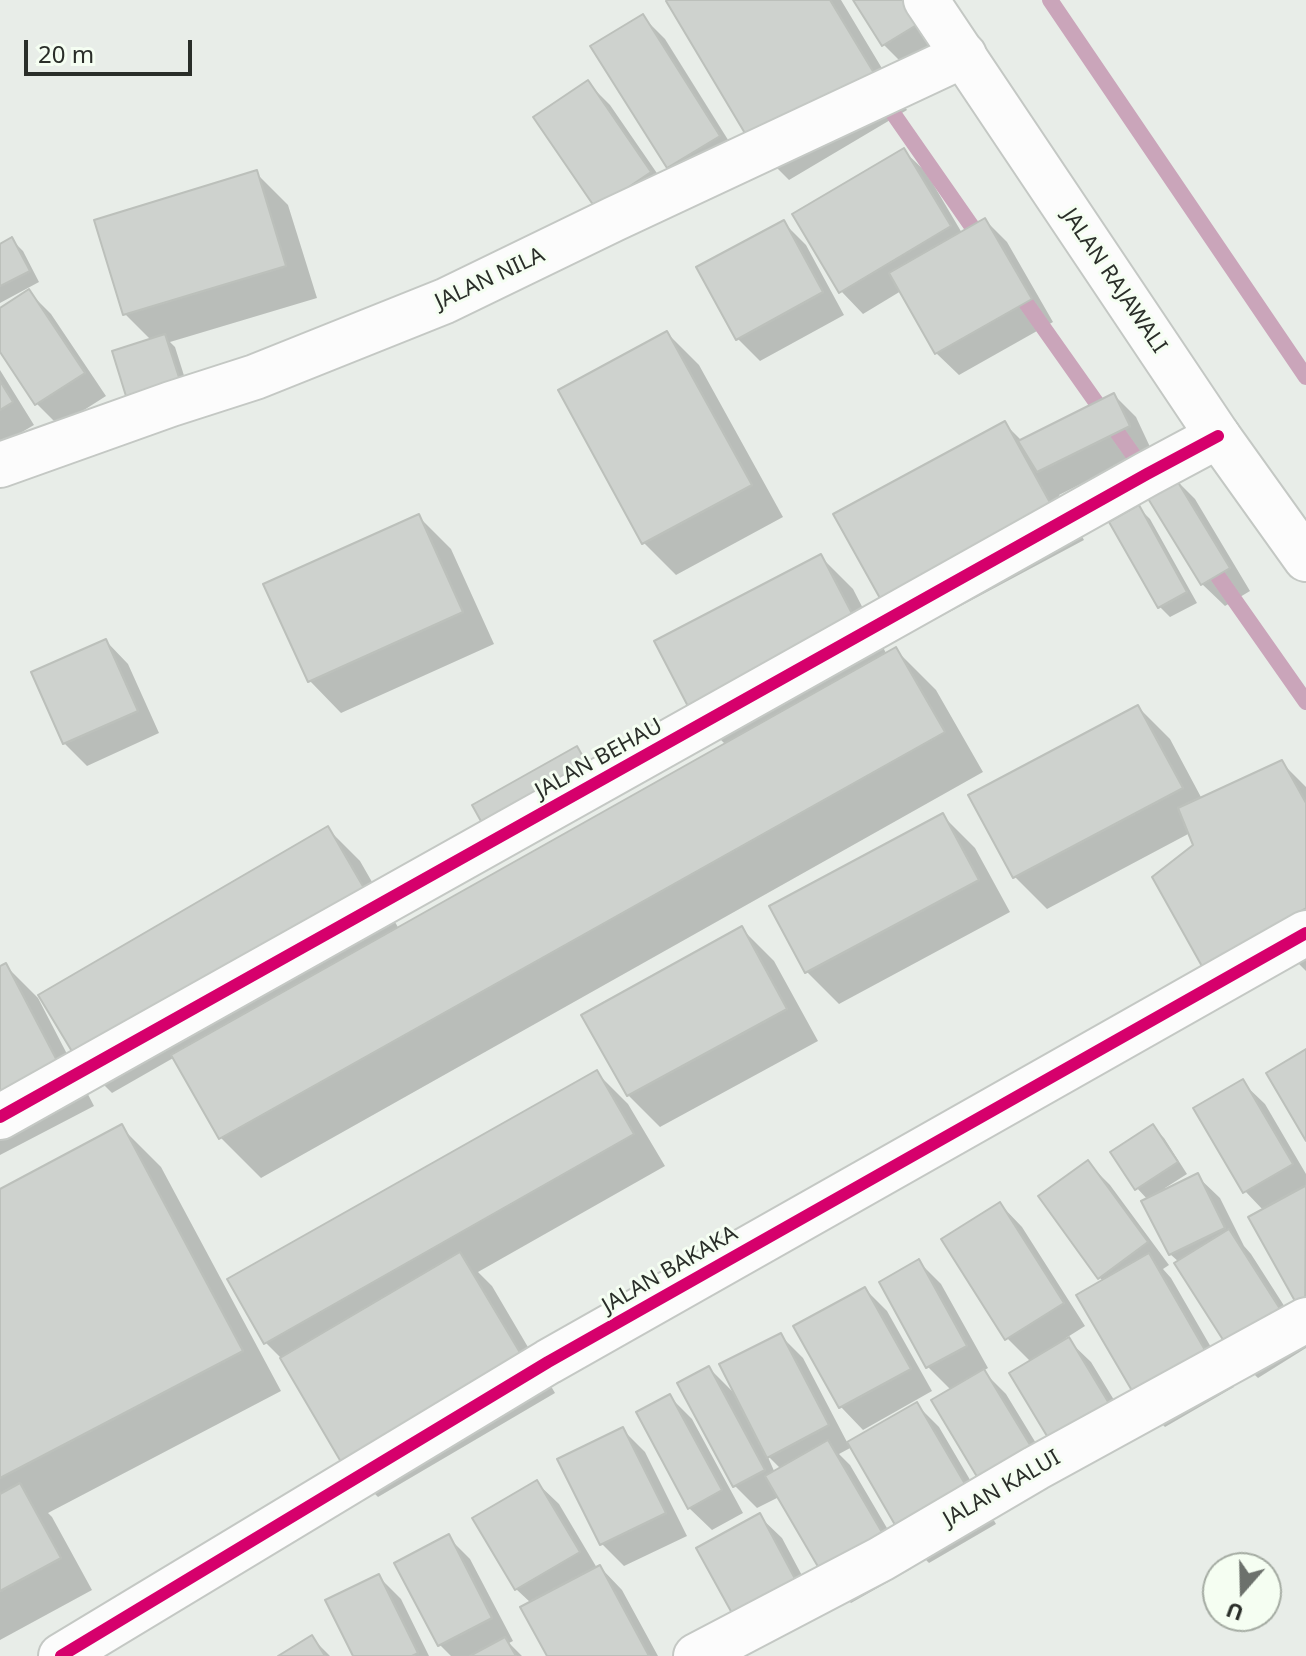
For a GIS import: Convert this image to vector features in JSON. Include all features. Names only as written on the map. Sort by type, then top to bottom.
[{"type":"street","name":"JALAN RAJAWALI","points":[[926,0],[1218,436],[1306,559]]},
{"type":"street","name":"JALAN NILA","points":[[0,465],[255,377],[445,301],[964,55]]},
{"type":"street","name":"JALAN BEHAU","points":[[0,1117],[1218,436]]},
{"type":"street","name":"JALAN BAKAKA","points":[[61,1656],[548,1362],[1306,933]]},
{"type":"street","name":"JALAN KALUI","points":[[696,1656],[881,1559],[1036,1468],[1306,1320]]},
{"type":"building","points":[[667,0],[830,0],[877,78],[755,150]]},
{"type":"building","points":[[853,0],[910,0],[923,21],[882,46]]},
{"type":"building","points":[[643,14],[720,136],[667,168],[590,46]]},
{"type":"building","points":[[588,80],[651,172],[596,209],[533,117]]},
{"type":"building","points":[[904,148],[951,226],[839,293],[792,214]]},
{"type":"building","points":[[257,170],[286,266],[123,315],[94,220]]},
{"type":"building","points":[[985,218],[1032,299],[935,354],[889,273]]},
{"type":"building","points":[[784,220],[823,292],[736,340],[696,267]]},
{"type":"building","points":[[12,237],[30,271],[0,286],[0,244]]},
{"type":"building","points":[[29,289],[85,373],[35,405],[0,352],[0,308]]},
{"type":"building","points":[[667,331],[752,485],[642,544],[558,390]]},
{"type":"building","points":[[165,334],[184,393],[130,409],[112,351]]},
{"type":"building","points":[[0,381],[13,402],[0,410]]},
{"type":"building","points":[[1114,393],[1130,426],[1037,472],[1018,441]]},
{"type":"building","points":[[1005,421],[1053,508],[881,600],[833,514]]},
{"type":"building","points":[[1173,474],[1230,568],[1201,585],[1144,492]]},
{"type":"building","points":[[1139,505],[1187,592],[1158,608],[1109,522]]},
{"type":"building","points":[[419,514],[463,612],[308,682],[263,584]]},
{"type":"building","points":[[821,554],[859,627],[692,714],[654,641]]},
{"type":"building","points":[[106,639],[138,711],[63,744],[31,672]]},
{"type":"building","points":[[896,647],[945,732],[219,1139],[171,1055]]},
{"type":"building","points":[[1138,705],[1183,788],[1013,878],[968,795]]},
{"type":"building","points":[[577,746],[591,771],[487,832],[472,805]]},
{"type":"building","points":[[1282,760],[1306,803],[1306,908],[1203,968],[1152,877],[1193,845],[1178,808]]},
{"type":"building","points":[[943,813],[979,880],[805,973],[769,906]]},
{"type":"building","points":[[328,826],[368,895],[79,1063],[38,995]]},
{"type":"building","points":[[742,926],[787,1009],[627,1096],[581,1015]]},
{"type":"building","points":[[6,963],[64,1074],[0,1107],[0,966]]},
{"type":"building","points":[[1306,1049],[1306,1141],[1266,1073]]},
{"type":"building","points":[[597,1070],[634,1134],[264,1344],[227,1279]]},
{"type":"building","points":[[1243,1079],[1293,1164],[1243,1193],[1193,1108]]},
{"type":"building","points":[[122,1124],[243,1351],[0,1478],[0,1189]]},
{"type":"building","points":[[1153,1124],[1178,1162],[1135,1190],[1110,1152]]},
{"type":"building","points":[[1088,1160],[1148,1242],[1098,1279],[1038,1196]]},
{"type":"building","points":[[1198,1173],[1225,1228],[1169,1255],[1141,1201]]},
{"type":"building","points":[[1306,1187],[1305,1319],[1248,1217]]},
{"type":"building","points":[[1000,1202],[1064,1303],[1005,1340],[941,1239]]},
{"type":"building","points":[[1229,1229],[1289,1323],[1234,1357],[1174,1263]]},
{"type":"building","points":[[460,1252],[525,1361],[344,1467],[280,1358]]},
{"type":"building","points":[[1149,1253],[1213,1364],[1141,1406],[1076,1295]]},
{"type":"building","points":[[919,1259],[967,1346],[926,1368],[879,1282]]},
{"type":"building","points":[[865,1287],[911,1369],[839,1408],[793,1326]]},
{"type":"building","points":[[781,1333],[829,1425],[767,1458],[719,1364]]},
{"type":"building","points":[[1069,1337],[1110,1405],[1050,1441],[1009,1373]]},
{"type":"building","points":[[709,1366],[765,1470],[733,1487],[677,1383]]},
{"type":"building","points":[[984,1369],[1038,1458],[985,1490],[931,1400]]},
{"type":"building","points":[[670,1394],[722,1490],[688,1509],[636,1412]]},
{"type":"building","points":[[917,1402],[975,1501],[905,1542],[847,1442]]},
{"type":"building","points":[[623,1427],[666,1513],[600,1545],[557,1459]]},
{"type":"building","points":[[828,1440],[890,1546],[827,1582],[765,1476]]},
{"type":"building","points":[[537,1480],[580,1552],[515,1590],[472,1518]]},
{"type":"building","points":[[20,1483],[61,1558],[0,1591],[0,1494]]},
{"type":"building","points":[[760,1513],[801,1590],[738,1624],[696,1548]]},
{"type":"building","points":[[449,1534],[492,1618],[438,1646],[394,1563]]},
{"type":"building","points":[[600,1565],[649,1656],[547,1656],[520,1607]]},
{"type":"building","points":[[379,1574],[418,1653],[412,1656],[353,1656],[325,1600]]},
{"type":"building","points":[[312,1635],[325,1656],[278,1656]]},
{"type":"building","points":[[505,1637],[516,1656],[470,1656]]},
{"type":"waterway","points":[[1050,0],[1306,377]]},
{"type":"waterway","points":[[881,96],[982,241]]},
{"type":"waterway","points":[[1014,286],[1146,473]]},
{"type":"waterway","points":[[1205,558],[1306,702]]},
{"type":"cycle path","points":[[0,1117],[1218,436]]},
{"type":"cycle path","points":[[61,1656],[548,1362],[1306,933]]}]
